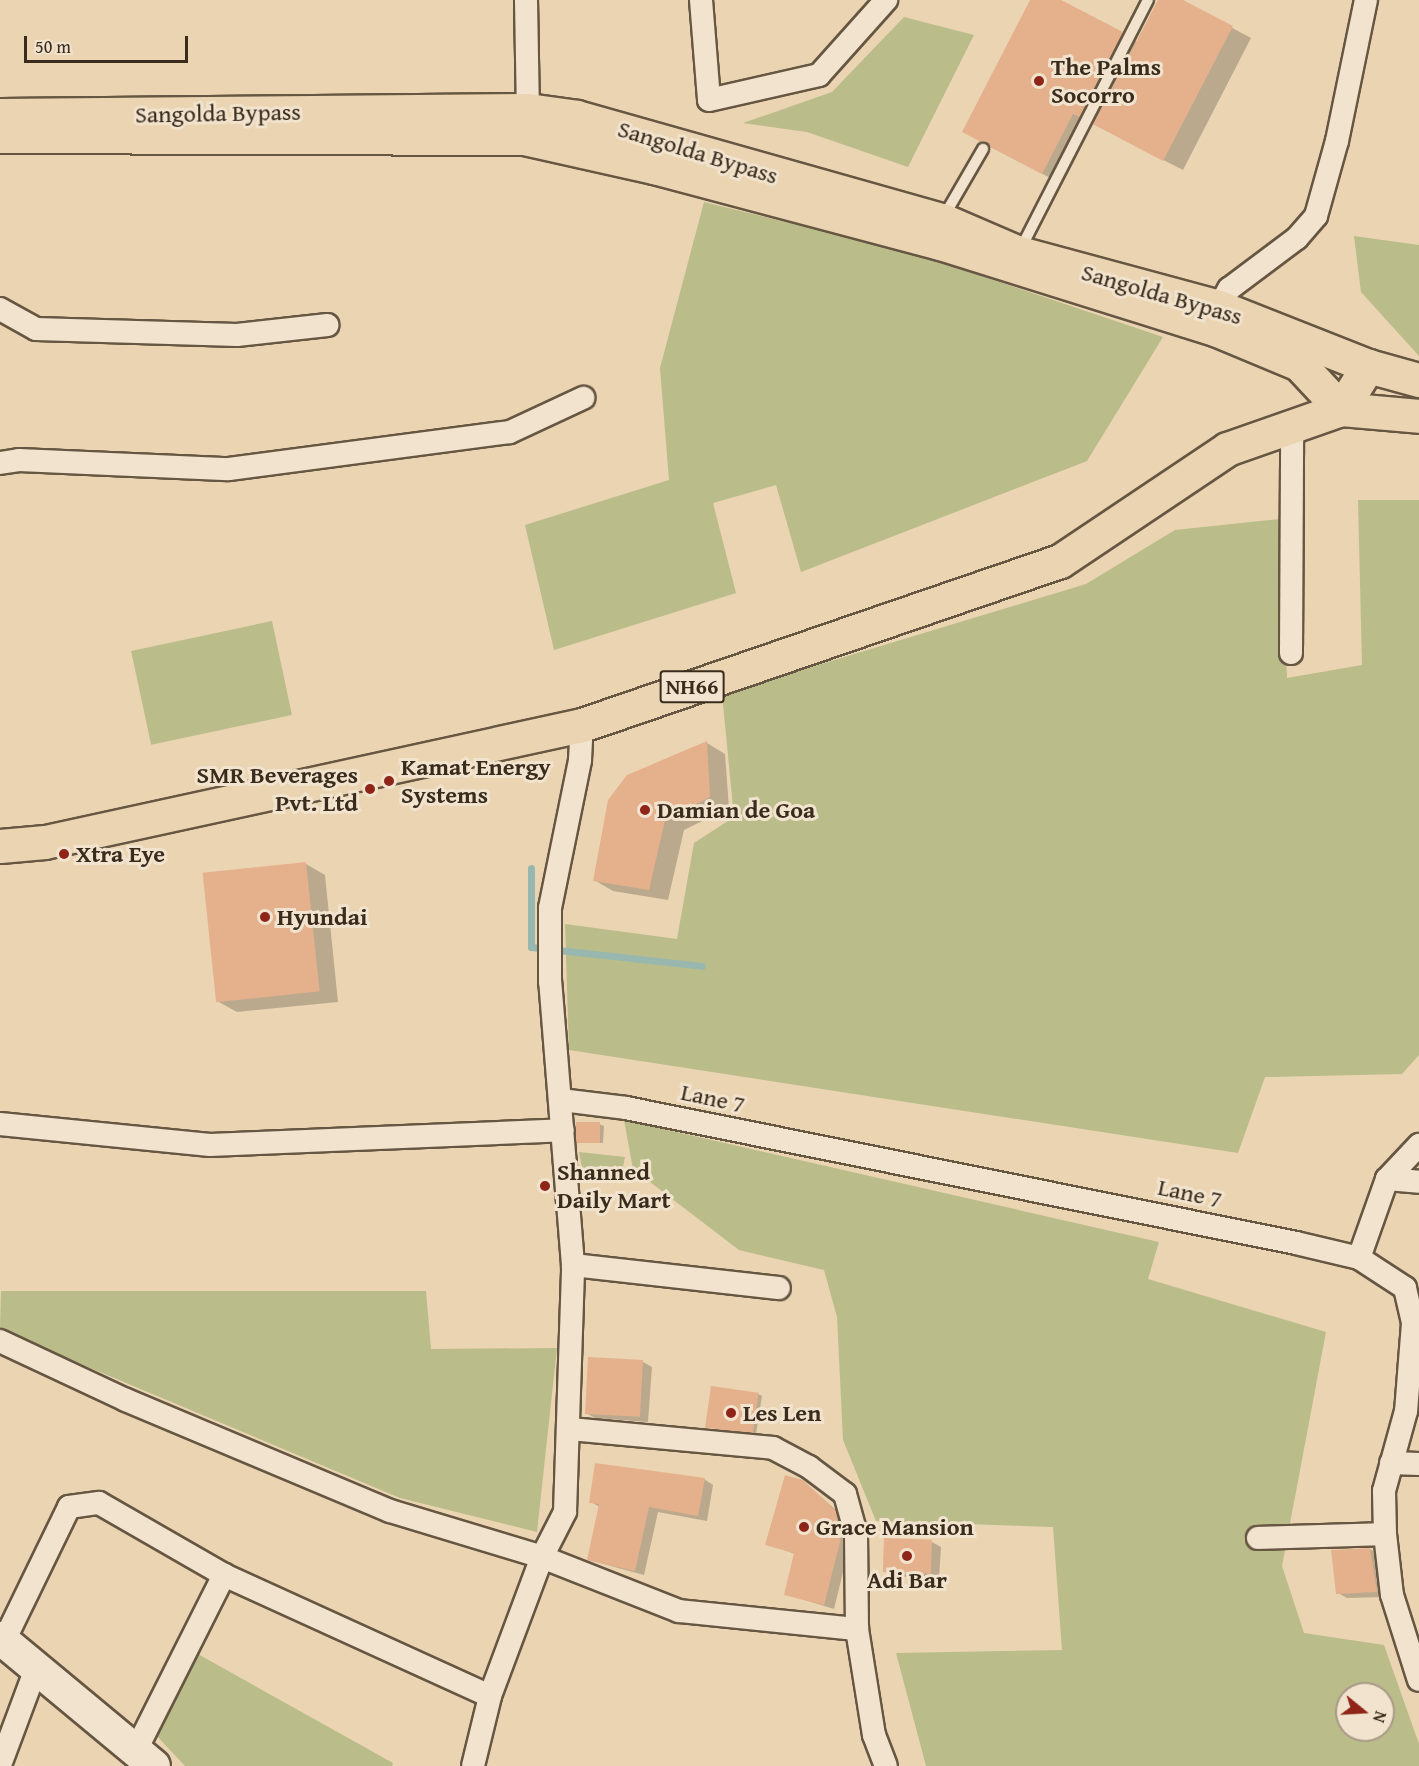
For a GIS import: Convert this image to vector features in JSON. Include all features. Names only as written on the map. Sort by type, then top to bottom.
[{"type":"main road","name":"Sangolda Bypass","points":[[0,114],[528,110],[577,117],[942,220],[1019,253],[1219,307],[1368,366],[1419,380]]},
{"type":"main road","name":"Sangolda Bypass","points":[[0,136],[524,138],[654,167],[940,243],[1215,329],[1299,364],[1341,409]]},
{"type":"main road","points":[[1368,366],[1341,409],[1419,416]]},
{"type":"main road","name":"NH66","points":[[0,846],[45,842],[582,725],[1060,561],[1227,449],[1341,409]]},
{"type":"street","points":[[526,0],[528,110]]},
{"type":"street","points":[[701,0],[709,100],[819,75],[886,0]]},
{"type":"street","points":[[1219,307],[1229,289],[1297,238],[1316,216],[1337,141],[1366,0]]},
{"type":"street","points":[[0,309],[36,329],[237,335],[327,325]]},
{"type":"street","points":[[0,463],[19,459],[229,469],[510,432],[583,399]]},
{"type":"street","points":[[1291,653],[1292,426]]},
{"type":"street","points":[[473,1766],[489,1696],[542,1557],[565,1512],[570,1429],[573,1265],[550,982],[550,908],[580,760],[582,725]]},
{"type":"street","name":"Lane 7","points":[[561,1100],[626,1108],[1359,1258],[1405,1288],[1413,1323],[1412,1411],[1391,1463],[1384,1491],[1385,1534],[1392,1595],[1419,1680]]},
{"type":"street","points":[[0,1124],[210,1145],[563,1131]]},
{"type":"street","points":[[1359,1258],[1387,1179],[1419,1145]]},
{"type":"street","points":[[1387,1179],[1419,1182]]},
{"type":"street","points":[[573,1265],[778,1288]]},
{"type":"street","points":[[0,1341],[126,1400],[390,1511],[542,1557],[679,1611],[857,1629]]},
{"type":"street","points":[[570,1429],[772,1448],[809,1467],[845,1494],[856,1534],[857,1629],[873,1735],[886,1766]]},
{"type":"street","points":[[1391,1463],[1419,1464]]},
{"type":"street","points":[[224,1575],[145,1757],[2,1639],[69,1507],[99,1503],[224,1575],[489,1696]]},
{"type":"street","points":[[1258,1538],[1385,1534]]},
{"type":"street","points":[[0,1765],[37,1666]]},
{"type":"lane","points":[[1019,253],[1148,0]]},
{"type":"lane","points":[[942,220],[983,149]]},
{"type":"green space","points":[[904,17],[974,35],[908,167],[807,132],[743,123],[832,92]]},
{"type":"green space","points":[[704,202],[916,254],[1163,337],[1087,461],[801,572],[776,485],[713,503],[736,593],[554,650],[525,525],[669,480],[660,368]]},
{"type":"green space","points":[[1354,236],[1419,245],[1419,356],[1361,292]]},
{"type":"green space","points":[[1358,500],[1419,500],[1419,1055],[1402,1074],[1265,1077],[1238,1153],[569,1050],[565,924],[677,939],[694,843],[734,817],[722,694],[1086,584],[1175,530],[1280,519],[1287,678],[1362,665]]},
{"type":"green space","points":[[272,621],[292,715],[151,745],[131,651]]},
{"type":"green space","points":[[624,1120],[1159,1242],[1148,1279],[1326,1332],[1282,1566],[1304,1633],[1384,1645],[1419,1744],[1419,1766],[926,1766],[896,1653],[1062,1650],[1053,1527],[876,1521],[843,1440],[837,1317],[824,1270],[739,1250],[633,1169]]},
{"type":"green space","points":[[579,1152],[625,1157],[621,1177],[585,1183]]},
{"type":"green space","points":[[1,1291],[426,1291],[431,1349],[557,1348],[537,1532],[400,1498],[0,1330]]},
{"type":"green space","points":[[196,1653],[393,1763],[392,1766],[185,1766],[154,1733]]},
{"type":"building","name":"The Palms Socorro","points":[[1030,0],[1061,0],[1123,32],[1080,117],[1073,114],[1042,174],[962,132]]},
{"type":"building","points":[[1158,0],[1183,0],[1233,26],[1163,161],[1093,124]]},
{"type":"building","name":"Damian de Goa","points":[[707,741],[710,797],[665,820],[649,890],[593,881],[608,800],[627,775]]},
{"type":"building","points":[[306,862],[320,991],[216,1002],[203,873]]},
{"type":"building","points":[[576,1122],[600,1122],[600,1143],[576,1143]]},
{"type":"building","points":[[588,1357],[643,1360],[640,1417],[585,1414]]},
{"type":"building","name":"Les Len","points":[[711,1386],[759,1393],[753,1434],[705,1428]]},
{"type":"building","points":[[595,1463],[705,1478],[698,1516],[649,1507],[635,1571],[587,1560],[599,1504],[589,1503]]},
{"type":"building","name":"Grace Mansion","points":[[785,1475],[803,1480],[836,1511],[840,1542],[824,1605],[784,1595],[794,1553],[765,1545]]},
{"type":"building","name":"Adi Bar","points":[[884,1538],[932,1540],[931,1574],[883,1572]]},
{"type":"building","points":[[1370,1548],[1377,1592],[1336,1594],[1331,1550]]},
{"type":"waterway","points":[[531,868],[531,947],[702,966]]},
{"type":"place","name":"The Palms Socorro","points":[[1039,81]]},
{"type":"place","name":"Kamat Energy Systems","points":[[389,781]]},
{"type":"place","name":"SMR Beverages Pvt. Ltd","points":[[370,789]]},
{"type":"place","name":"Damian de Goa","points":[[645,810]]},
{"type":"place","name":"Xtra Eye","points":[[64,854]]},
{"type":"place","name":"Hyundai","points":[[265,917]]},
{"type":"place","name":"Shanned Daily Mart","points":[[545,1186]]},
{"type":"place","name":"Les Len","points":[[731,1413]]},
{"type":"place","name":"Grace Mansion","points":[[804,1527]]},
{"type":"place","name":"Adi Bar","points":[[907,1556]]}]
